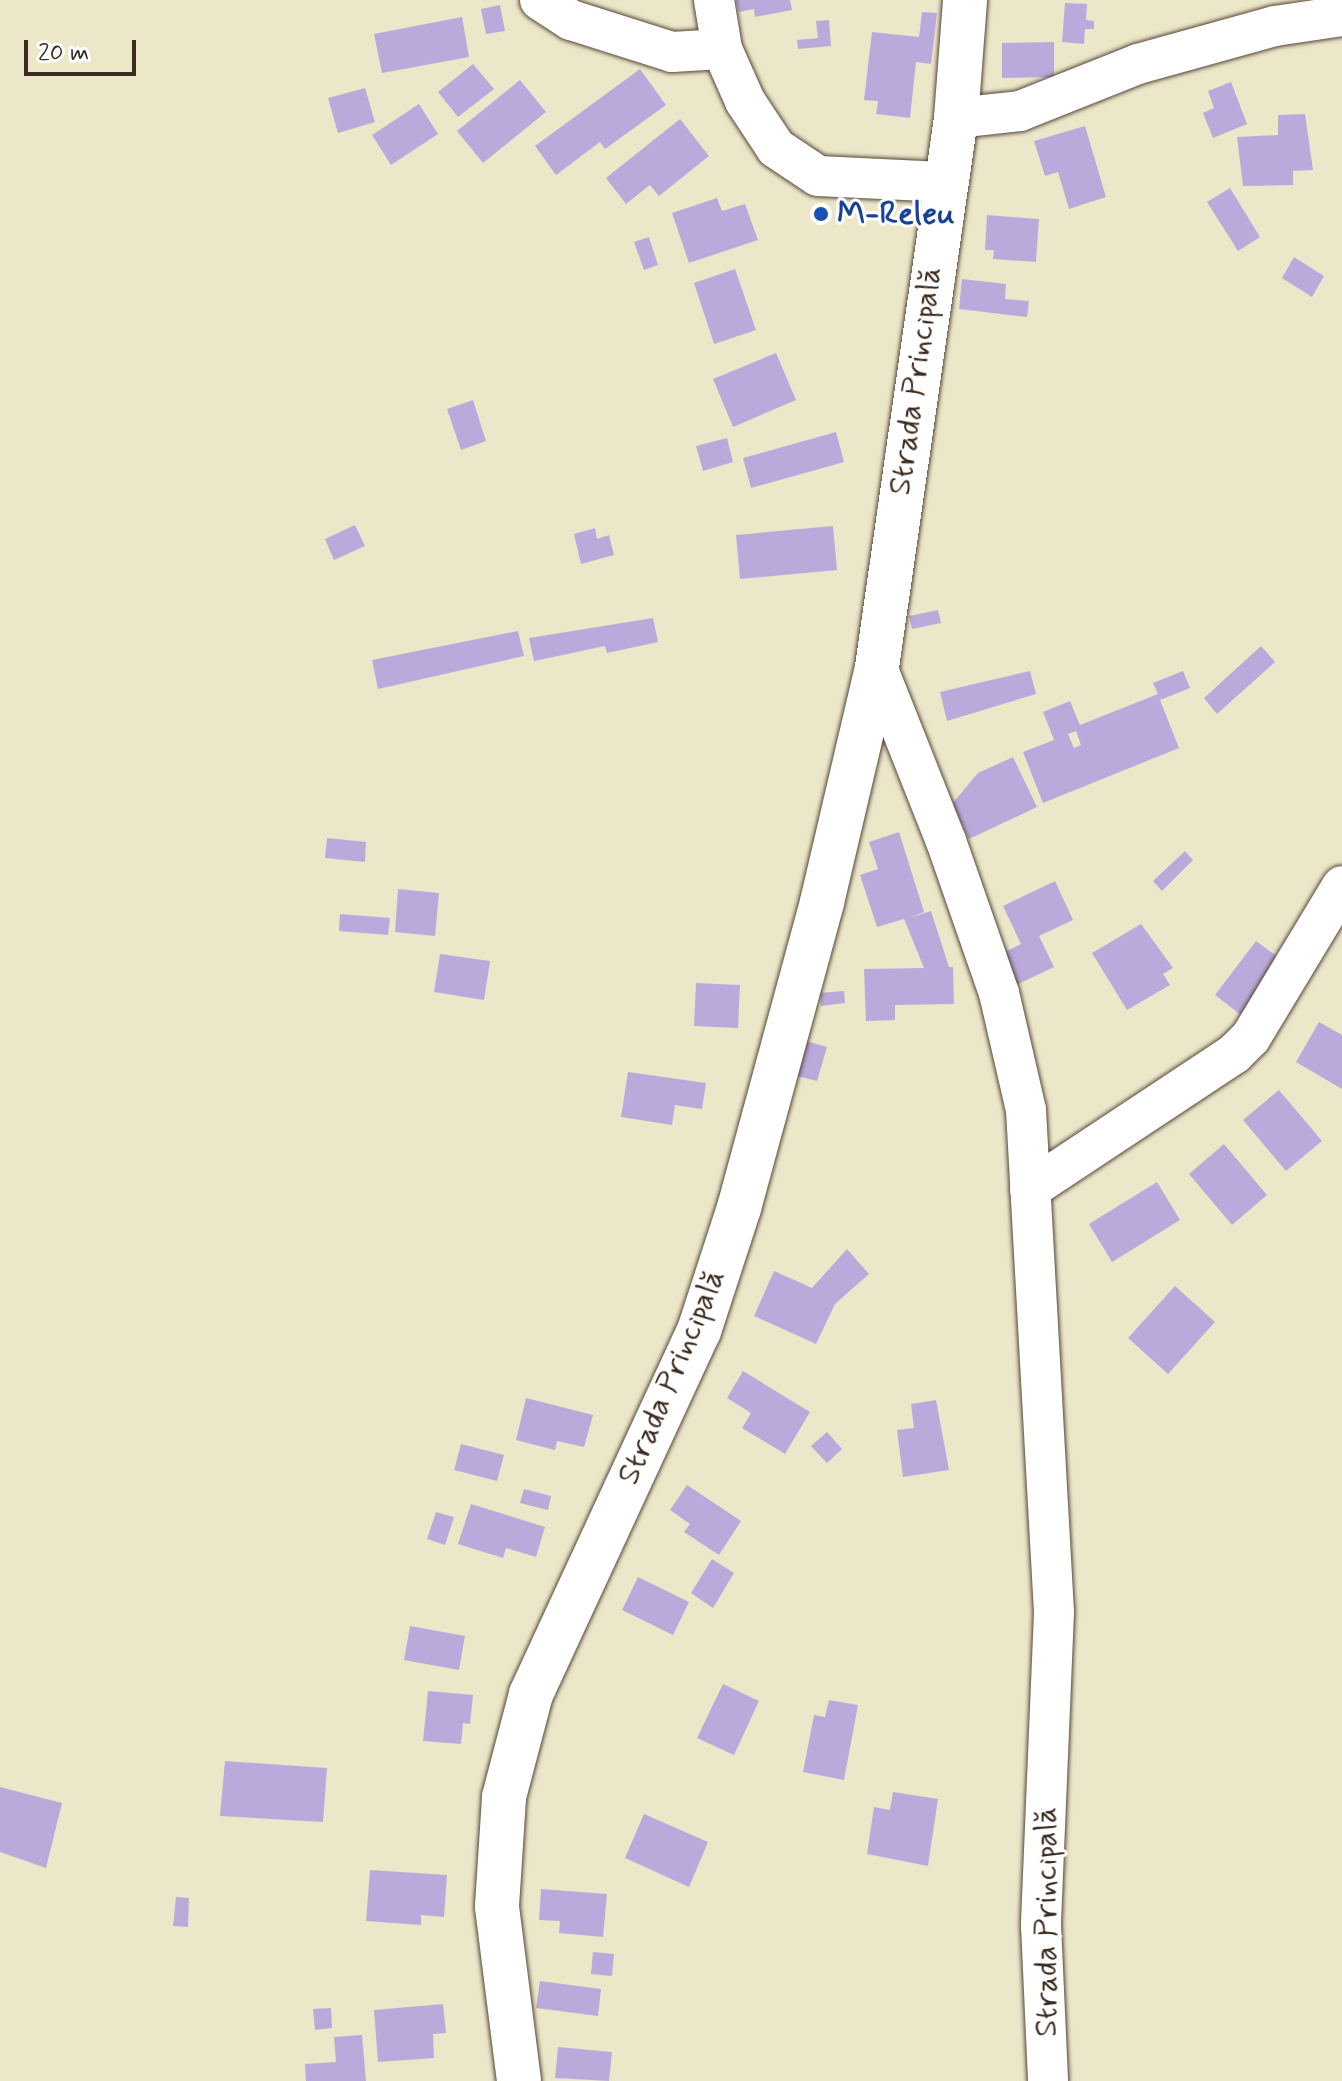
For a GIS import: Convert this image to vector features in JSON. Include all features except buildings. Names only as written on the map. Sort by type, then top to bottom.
[{"type":"street","points":[[540,0],[571,20],[672,52],[722,49]]},
{"type":"street","points":[[714,0],[722,49],[745,101],[776,148],[818,176],[943,182]]},
{"type":"street","name":"Strada Principală","points":[[519,2081],[497,1906],[504,1797],[531,1694],[699,1331],[739,1208],[822,902],[877,667],[943,182],[956,118],[965,0]]},
{"type":"street","points":[[956,118],[1020,111],[1138,64],[1275,26],[1342,16]]},
{"type":"street","name":"Strada Principală","points":[[877,667],[946,841],[999,993],[1026,1110],[1054,1612],[1041,1925],[1048,2081]]},
{"type":"street","points":[[1030,1189],[1234,1054],[1251,1037],[1342,886]]},
{"type":"place","name":"M-Releu","points":[[821,214]]}]
